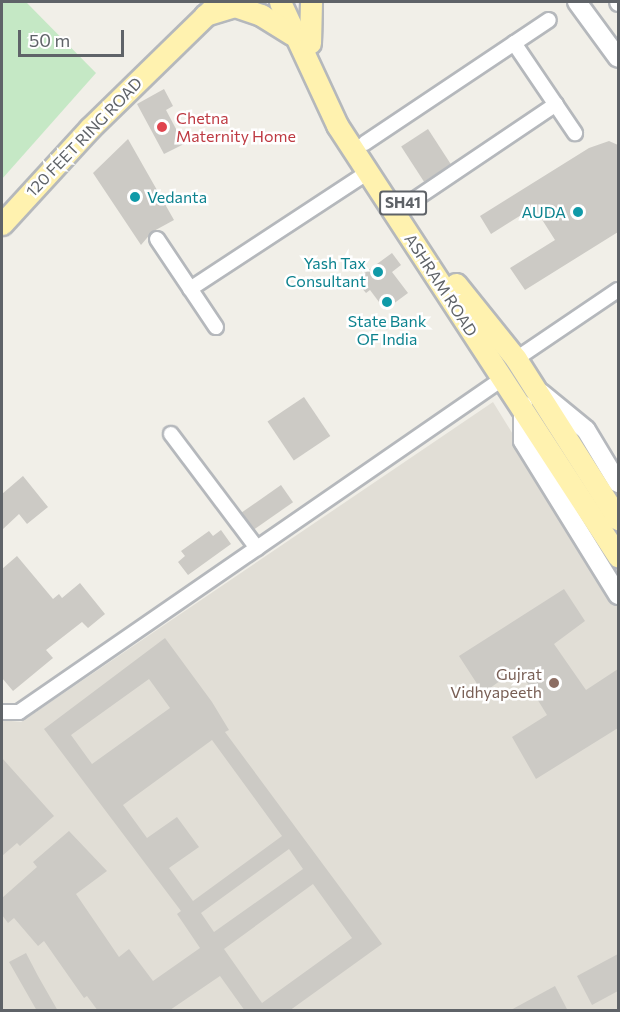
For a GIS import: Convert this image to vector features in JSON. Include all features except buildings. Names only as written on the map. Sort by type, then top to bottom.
[{"type":"main road","name":"120 FEET RING ROAD","points":[[2,204],[80,119],[198,6],[219,2]]},
{"type":"main road","name":"ASHRAM ROAD","points":[[280,2],[348,119],[468,302],[516,358],[538,390]]},
{"type":"main road","name":"ASHRAM ROAD","points":[[293,2],[301,39],[337,125],[502,379],[557,441]]},
{"type":"main road","points":[[198,6],[235,6],[261,15],[301,39],[311,2]]},
{"type":"main road","points":[[577,2],[618,58]]},
{"type":"main road","name":"120 FEET RING ROAD","points":[[2,224],[198,6]]},
{"type":"main road","points":[[538,390],[586,430],[618,483]]},
{"type":"main road","name":"SH41","points":[[538,390],[557,441],[618,519]]},
{"type":"main road","points":[[523,405],[523,441],[618,595]]},
{"type":"main road","points":[[557,441],[618,556]]},
{"type":"street","points":[[365,143],[549,20]]},
{"type":"street","points":[[514,43],[574,133]]},
{"type":"street","points":[[405,206],[556,104]]},
{"type":"street","points":[[190,289],[368,172]]},
{"type":"street","points":[[157,239],[216,327]]},
{"type":"street","points":[[516,358],[618,290]]},
{"type":"street","points":[[2,712],[19,711],[502,379]]},
{"type":"street","points":[[171,434],[257,548]]},
{"type":"shaded area","points":[[493,402],[618,605],[618,1010],[2,1010],[2,720],[21,722]]},
{"type":"green space","points":[[2,2],[26,2],[96,73],[2,179]]},
{"type":"place","name":"Chetna Maternity Home","points":[[162,127]]},
{"type":"place","name":"Vedanta","points":[[135,197]]},
{"type":"place","name":"AUDA","points":[[578,212]]},
{"type":"place","name":"Yash Tax Consultant","points":[[378,272]]},
{"type":"place","name":"State Bank OF India","points":[[387,302]]},
{"type":"place","name":"Gujrat Vidhyapeeth","points":[[554,683]]}]
